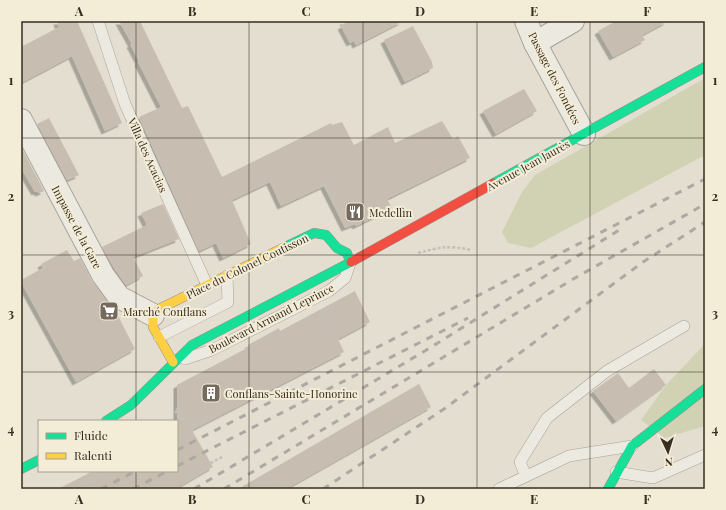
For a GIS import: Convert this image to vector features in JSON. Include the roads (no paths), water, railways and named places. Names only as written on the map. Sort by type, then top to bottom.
[{"type":"street","name":"Passage des Fondées","points":[[526,21],[535,43],[584,134]]},
{"type":"street","points":[[535,43],[573,21]]},
{"type":"street","name":"Avenue Jean Jaurès","points":[[350,261],[705,67]]},
{"type":"street","name":"Impasse de la Gare","points":[[21,120],[103,275],[119,297],[153,316]]},
{"type":"street","name":"Place du Colonel Coutisson","points":[[153,316],[159,309],[314,233],[326,235],[337,248],[346,253],[350,261]]},
{"type":"street","points":[[108,420],[131,405],[150,389],[174,362],[192,345],[350,261]]},
{"type":"street","points":[[153,316],[153,327],[174,362]]},
{"type":"street","points":[[608,489],[616,472],[632,446],[705,389]]},
{"type":"street","points":[[21,469],[38,460]]},
{"type":"lane","name":"Villa des Acacias","points":[[98,21],[125,104],[207,285]]},
{"type":"lane","name":"Boulevard Armand Leprince","points":[[174,362],[212,350],[329,291],[345,278],[350,261]]},
{"type":"lane","points":[[159,337],[228,302],[227,276]]},
{"type":"lane","points":[[526,476],[520,462],[547,418],[607,371],[684,326]]},
{"type":"lane","points":[[499,489],[568,456],[632,446]]},
{"type":"lane","points":[[616,472],[653,478],[705,455]]},
{"type":"railway","points":[[178,449],[705,179]]},
{"type":"railway","points":[[224,489],[575,278],[705,204]]},
{"type":"railway","points":[[323,489],[444,409],[643,262],[705,222]]},
{"type":"railway","points":[[194,489],[428,349],[624,227]]},
{"type":"railway","points":[[178,465],[468,318]]},
{"type":"railway","points":[[101,489],[134,472]]},
{"type":"railway","points":[[133,489],[166,472]]},
{"type":"place","name":"Medellìn","points":[[355,212]]},
{"type":"place","name":"Marché Conflans","points":[[109,311]]},
{"type":"place","name":"Conflans-Sainte-Honorine","points":[[211,393]]}]
